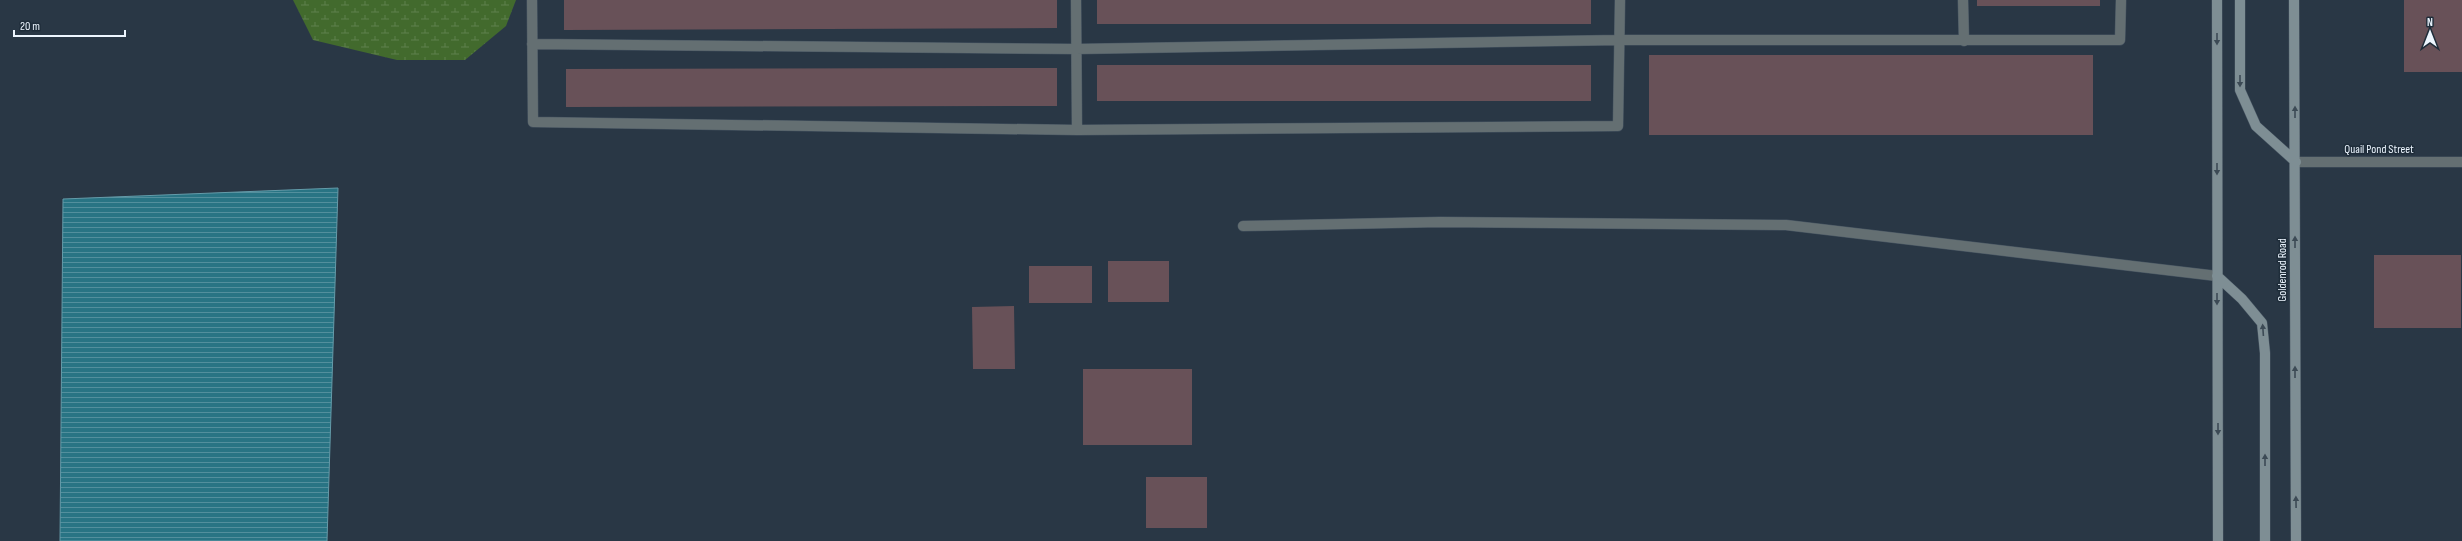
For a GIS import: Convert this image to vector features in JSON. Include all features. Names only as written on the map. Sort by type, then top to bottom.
[{"type":"main road","points":[[2217,0],[2218,541]]},
{"type":"main road","points":[[2240,0],[2240,90],[2256,126],[2296,162]]},
{"type":"main road","name":"Goldenrod Road","points":[[2294,0],[2296,162],[2296,541]]},
{"type":"main road","points":[[2217,276],[2242,299],[2262,323],[2264,353],[2265,541]]},
{"type":"street","points":[[532,0],[533,122],[1077,130],[1618,126],[1620,0]]},
{"type":"street","points":[[1076,0],[1077,130]]},
{"type":"street","points":[[1963,0],[1964,41]]},
{"type":"street","points":[[532,44],[1076,49],[1620,40],[2120,40],[2121,0]]},
{"type":"street","name":"Quail Pond Street","points":[[2296,162],[2462,162]]},
{"type":"street","points":[[1242,226],[1440,222],[1786,225],[2217,276]]},
{"type":"green space","points":[[293,0],[516,0],[506,26],[465,60],[397,60],[313,40]]},
{"type":"water","points":[[338,188],[327,541],[60,541],[63,199]]},
{"type":"building","points":[[564,0],[1057,0],[1057,28],[564,30]]},
{"type":"building","points":[[1097,0],[1591,0],[1591,24],[1097,24]]},
{"type":"building","points":[[1977,0],[2100,0],[2100,6],[1977,6]]},
{"type":"building","points":[[2404,0],[2462,0],[2462,72],[2404,72]]},
{"type":"building","points":[[1649,55],[2093,55],[2093,135],[1649,135]]},
{"type":"building","points":[[1097,65],[1591,65],[1591,101],[1097,101]]},
{"type":"building","points":[[1057,68],[1057,106],[566,107],[566,69]]},
{"type":"building","points":[[2374,255],[2461,255],[2461,328],[2374,328]]},
{"type":"building","points":[[1108,261],[1169,261],[1169,302],[1108,302]]},
{"type":"building","points":[[1029,266],[1092,266],[1092,303],[1029,303]]},
{"type":"building","points":[[1014,306],[1015,369],[973,369],[972,307]]},
{"type":"building","points":[[1083,369],[1192,369],[1192,445],[1083,445]]},
{"type":"building","points":[[1146,477],[1207,477],[1207,528],[1146,528]]}]
